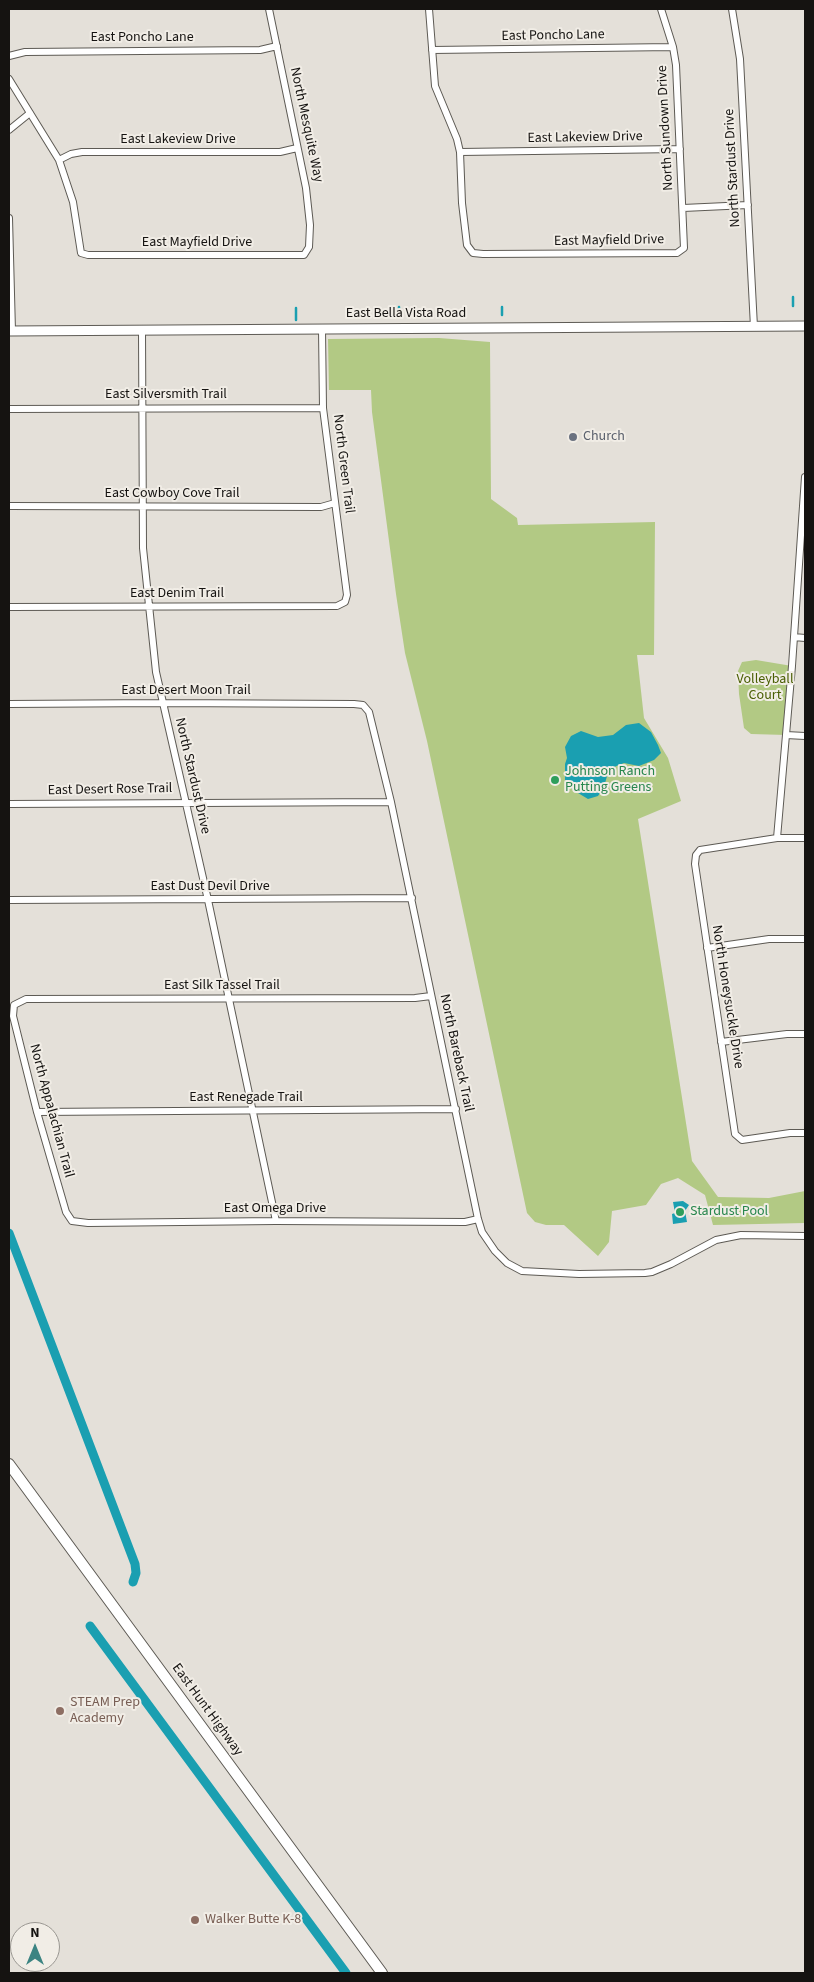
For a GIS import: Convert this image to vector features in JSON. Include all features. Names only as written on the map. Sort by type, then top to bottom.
[{"type":"main road","name":"East Hunt Highway","points":[[10,1468],[382,1973]]},
{"type":"street","name":"North Mesquite Way","points":[[269,9],[306,188],[310,225],[309,247]]},
{"type":"street","points":[[429,9],[435,86],[457,139],[460,152]]},
{"type":"street","name":"North Sundown Drive","points":[[661,9],[673,47],[676,65],[684,248]]},
{"type":"street","name":"North Stardust Drive","points":[[732,9],[740,59],[754,327]]},
{"type":"street","name":"East Poncho Lane","points":[[9,56],[25,52],[260,50],[277,46]]},
{"type":"street","name":"East Poncho Lane","points":[[432,50],[673,47]]},
{"type":"street","points":[[9,79],[59,160]]},
{"type":"street","points":[[9,130],[30,113]]},
{"type":"street","name":"East Lakeview Drive","points":[[59,160],[70,154],[82,152],[280,152],[297,148]]},
{"type":"street","name":"East Lakeview Drive","points":[[460,152],[680,149]]},
{"type":"street","name":"East Mayfield Drive","points":[[460,152],[462,203],[467,245],[473,253],[677,253],[684,248]]},
{"type":"street","name":"East Mayfield Drive","points":[[59,160],[73,202],[81,253],[88,256],[304,255],[309,247]]},
{"type":"street","points":[[683,208],[748,205]]},
{"type":"street","points":[[9,218],[10,331]]},
{"type":"street","name":"East Bella Vista Road","points":[[10,331],[805,327]]},
{"type":"street","name":"North Green Trail","points":[[322,329],[323,408],[348,595],[345,602]]},
{"type":"street","name":"North Stardust Drive","points":[[142,330],[142,507],[144,560],[156,672],[208,900],[276,1221]]},
{"type":"street","name":"East Silversmith Trail","points":[[9,409],[323,408]]},
{"type":"street","points":[[805,477],[803,537],[777,838],[805,838]]},
{"type":"street","name":"East Cowboy Cove Trail","points":[[9,506],[321,507],[335,503]]},
{"type":"street","name":"East Denim Trail","points":[[9,607],[337,606],[345,602]]},
{"type":"street","points":[[794,637],[805,638]]},
{"type":"street","name":"East Desert Moon Trail","points":[[9,704],[363,705]]},
{"type":"street","name":"North Bareback Trail","points":[[363,705],[369,712],[391,802],[478,1219],[482,1232],[494,1251],[507,1263],[522,1270],[580,1274],[645,1273],[671,1264],[716,1240],[741,1234],[805,1236]]},
{"type":"street","points":[[786,735],[805,736]]},
{"type":"street","name":"East Desert Rose Trail","points":[[9,804],[391,802]]},
{"type":"street","name":"North Honeysuckle Drive","points":[[777,838],[700,850],[696,855],[695,864],[735,1134],[742,1140],[790,1133],[805,1133]]},
{"type":"street","name":"East Dust Devil Drive","points":[[9,900],[412,898]]},
{"type":"street","points":[[706,948],[770,939],[805,939]]},
{"type":"street","name":"East Silk Tassel Trail","points":[[14,1005],[26,1000],[415,998],[431,996]]},
{"type":"street","name":"North Appalachian Trail","points":[[14,1005],[13,1016],[37,1112],[66,1212],[72,1221]]},
{"type":"street","points":[[721,1042],[787,1034],[805,1034]]},
{"type":"street","name":"East Renegade Trail","points":[[37,1112],[456,1109]]},
{"type":"street","name":"East Omega Drive","points":[[72,1221],[88,1223],[276,1221],[465,1222],[478,1219]]},
{"type":"green space","name":"Johnson Ranch Putting Greens","points":[[439,338],[490,342],[491,499],[517,518],[518,525],[655,522],[654,655],[637,655],[644,718],[668,758],[681,801],[638,819],[692,1161],[718,1197],[769,1198],[805,1191],[805,1223],[713,1225],[705,1195],[678,1178],[661,1184],[646,1205],[612,1211],[609,1242],[598,1256],[564,1225],[546,1225],[535,1222],[527,1213],[427,741],[405,653],[372,412],[371,390],[329,390],[328,339]]},
{"type":"green space","name":"Volleyball Court","points":[[756,660],[792,666],[786,735],[751,734],[744,728],[738,671],[742,662]]},
{"type":"water","points":[[639,723],[651,732],[661,753],[654,760],[639,766],[624,763],[609,769],[604,787],[598,796],[588,799],[573,790],[565,780],[567,758],[565,747],[571,736],[581,731],[598,737],[613,735],[626,725]]},
{"type":"water","name":"Stardust Pool","points":[[683,1201],[689,1205],[685,1211],[687,1222],[673,1224],[672,1214],[675,1213],[673,1202]]},
{"type":"waterway","points":[[793,297],[793,306]]},
{"type":"waterway","points":[[399,307],[399,315]]},
{"type":"waterway","points":[[502,307],[502,315]]},
{"type":"waterway","points":[[296,308],[296,320]]},
{"type":"waterway","points":[[9,1233],[135,1564],[136,1573],[133,1582]]},
{"type":"waterway","points":[[90,1626],[346,1973]]},
{"type":"place","name":"Church","points":[[573,437]]},
{"type":"place","name":"Johnson Ranch Putting Greens","points":[[555,780]]},
{"type":"place","name":"Stardust Pool","points":[[680,1212]]},
{"type":"place","name":"STEAM Prep Academy","points":[[60,1711]]},
{"type":"place","name":"Walker Butte K-8","points":[[195,1920]]}]
